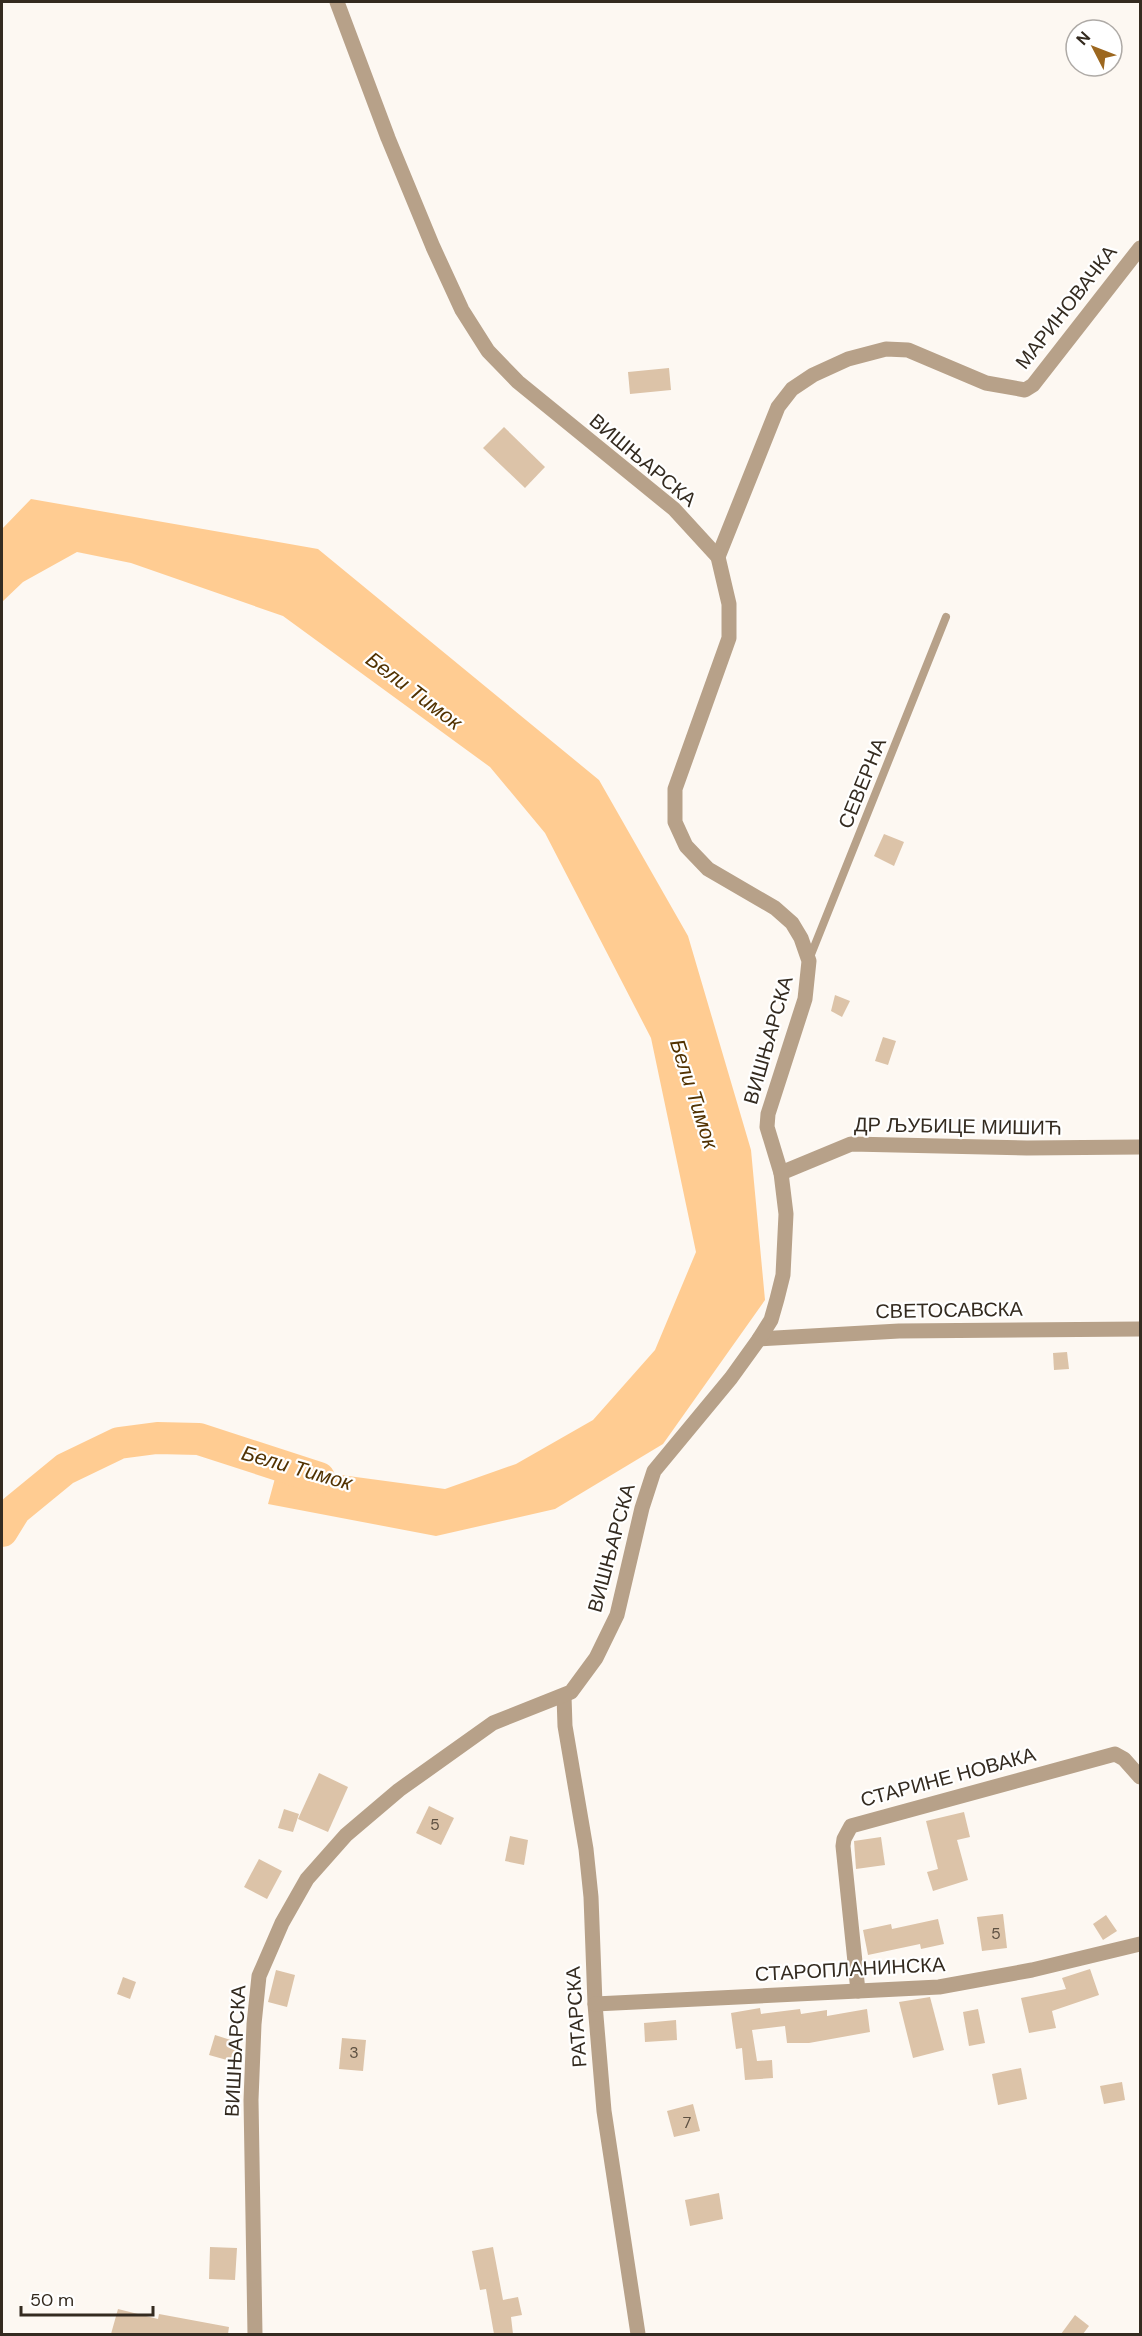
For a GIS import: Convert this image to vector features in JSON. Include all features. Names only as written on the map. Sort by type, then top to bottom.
[{"type":"street","name":"ВИШЊАРСКА","points":[[255,2334],[252,2100],[254,2024],[260,1976],[282,1923],[307,1880],[346,1835],[399,1790],[493,1723],[542,1701],[571,1692],[596,1658],[617,1615],[642,1508],[654,1471],[731,1378],[771,1320],[783,1275],[786,1214],[781,1173],[770,1140],[768,1114],[805,999],[809,962],[801,938],[792,923],[775,908],[708,869],[686,846],[675,822],[675,789],[729,638],[729,604],[718,557],[674,509],[518,382],[488,351],[462,310],[433,247],[388,138],[337,2]]},
{"type":"street","name":"МАРИНОВАЧКА","points":[[718,557],[762,442],[778,407],[792,389],[813,375],[848,359],[886,349],[908,350],[986,383],[1025,390],[1033,385],[1140,248]]},
{"type":"street","name":"ДР ЉУБИЦЕ МИШИЋ","points":[[781,1173],[850,1144],[1049,1148],[1140,1147]]},
{"type":"street","name":"СВЕТОСАВСКА","points":[[759,1339],[898,1331],[1140,1329]]},
{"type":"street","name":"РАТАРСКА","points":[[564,1696],[565,1726],[586,1849],[591,1897],[595,2004],[604,2111],[639,2334]]},
{"type":"street","name":"СТАРИНЕ НОВАКА","points":[[858,1991],[843,1846],[851,1826],[1115,1754],[1140,1777]]},
{"type":"street","name":"СТАРОПЛАНИНСКА","points":[[595,2004],[939,1986],[1032,1970],[1140,1944]]},
{"type":"lane","name":"СЕВЕРНА","points":[[809,962],[946,617]]},
{"type":"water","points":[[31,499],[318,549],[599,780],[688,936],[751,1150],[765,1300],[663,1444],[555,1509],[436,1536],[268,1504],[280,1460],[341,1475],[445,1489],[516,1464],[593,1420],[655,1350],[696,1252],[651,1038],[545,833],[490,767],[283,616],[131,563],[77,552],[23,582],[2,602],[2,529]]},
{"type":"building","points":[[669,368],[671,390],[630,394],[628,372]]},
{"type":"building","points":[[504,427],[545,467],[525,488],[483,448]]},
{"type":"building","points":[[884,834],[904,842],[894,866],[874,856]]},
{"type":"building","points":[[835,995],[850,1001],[842,1017],[831,1011]]},
{"type":"building","points":[[883,1037],[896,1041],[888,1065],[875,1061]]},
{"type":"building","points":[[1067,1352],[1069,1369],[1054,1370],[1053,1353]]},
{"type":"building","points":[[319,1773],[348,1787],[328,1832],[298,1819]]},
{"type":"building","points":[[429,1806],[454,1818],[441,1845],[416,1833]]},
{"type":"building","points":[[284,1809],[299,1814],[293,1832],[278,1828]]},
{"type":"building","points":[[964,1812],[970,1837],[957,1840],[968,1880],[933,1891],[927,1872],[938,1869],[926,1821]]},
{"type":"building","points":[[510,1836],[528,1840],[524,1865],[505,1861]]},
{"type":"building","points":[[881,1837],[885,1865],[856,1869],[854,1841]]},
{"type":"building","points":[[259,1859],[282,1871],[267,1899],[244,1887]]},
{"type":"building","points":[[1003,1914],[1007,1948],[982,1951],[977,1917]]},
{"type":"building","points":[[1106,1915],[1117,1931],[1103,1940],[1093,1924]]},
{"type":"building","points":[[938,1919],[944,1944],[921,1949],[920,1944],[868,1955],[863,1930],[891,1924],[892,1929]]},
{"type":"building","points":[[1090,1969],[1099,1995],[1052,2011],[1056,2028],[1029,2033],[1021,1998],[1066,1989],[1062,1978]]},
{"type":"building","points":[[276,1970],[295,1975],[287,2007],[268,2002]]},
{"type":"building","points":[[123,1977],[136,1982],[130,1999],[117,1994]]},
{"type":"building","points":[[930,1997],[944,2050],[913,2058],[899,2002]]},
{"type":"building","points":[[760,2008],[761,2014],[800,2009],[801,2014],[827,2010],[827,2016],[867,2009],[870,2032],[809,2043],[787,2043],[785,2026],[752,2030],[757,2061],[772,2060],[773,2078],[745,2080],[742,2048],[736,2049],[731,2013]]},
{"type":"building","points":[[978,2009],[985,2043],[969,2046],[963,2012]]},
{"type":"building","points":[[676,2020],[677,2040],[645,2042],[644,2023]]},
{"type":"building","points":[[215,2035],[240,2043],[234,2062],[209,2055]]},
{"type":"building","points":[[342,2038],[366,2040],[363,2071],[339,2069]]},
{"type":"building","points":[[1021,2068],[1027,2099],[998,2105],[992,2074]]},
{"type":"building","points":[[1122,2082],[1125,2100],[1104,2104],[1100,2086]]},
{"type":"building","points":[[693,2104],[700,2131],[674,2137],[667,2111]]},
{"type":"building","points":[[719,2193],[723,2219],[690,2226],[685,2200]]},
{"type":"building","points":[[210,2247],[237,2248],[235,2280],[209,2279]]},
{"type":"building","points":[[493,2247],[503,2300],[518,2297],[522,2315],[511,2317],[513,2334],[494,2334],[486,2289],[480,2290],[472,2251]]},
{"type":"building","points":[[118,2309],[158,2319],[159,2314],[229,2327],[228,2334],[111,2334]]},
{"type":"building","points":[[1075,2315],[1089,2326],[1083,2334],[1061,2334]]},
{"type":"waterway","name":"Бели Тимок","points":[[2,1531],[15,1510],[65,1469],[119,1443],[157,1438],[199,1439],[319,1478]]}]
